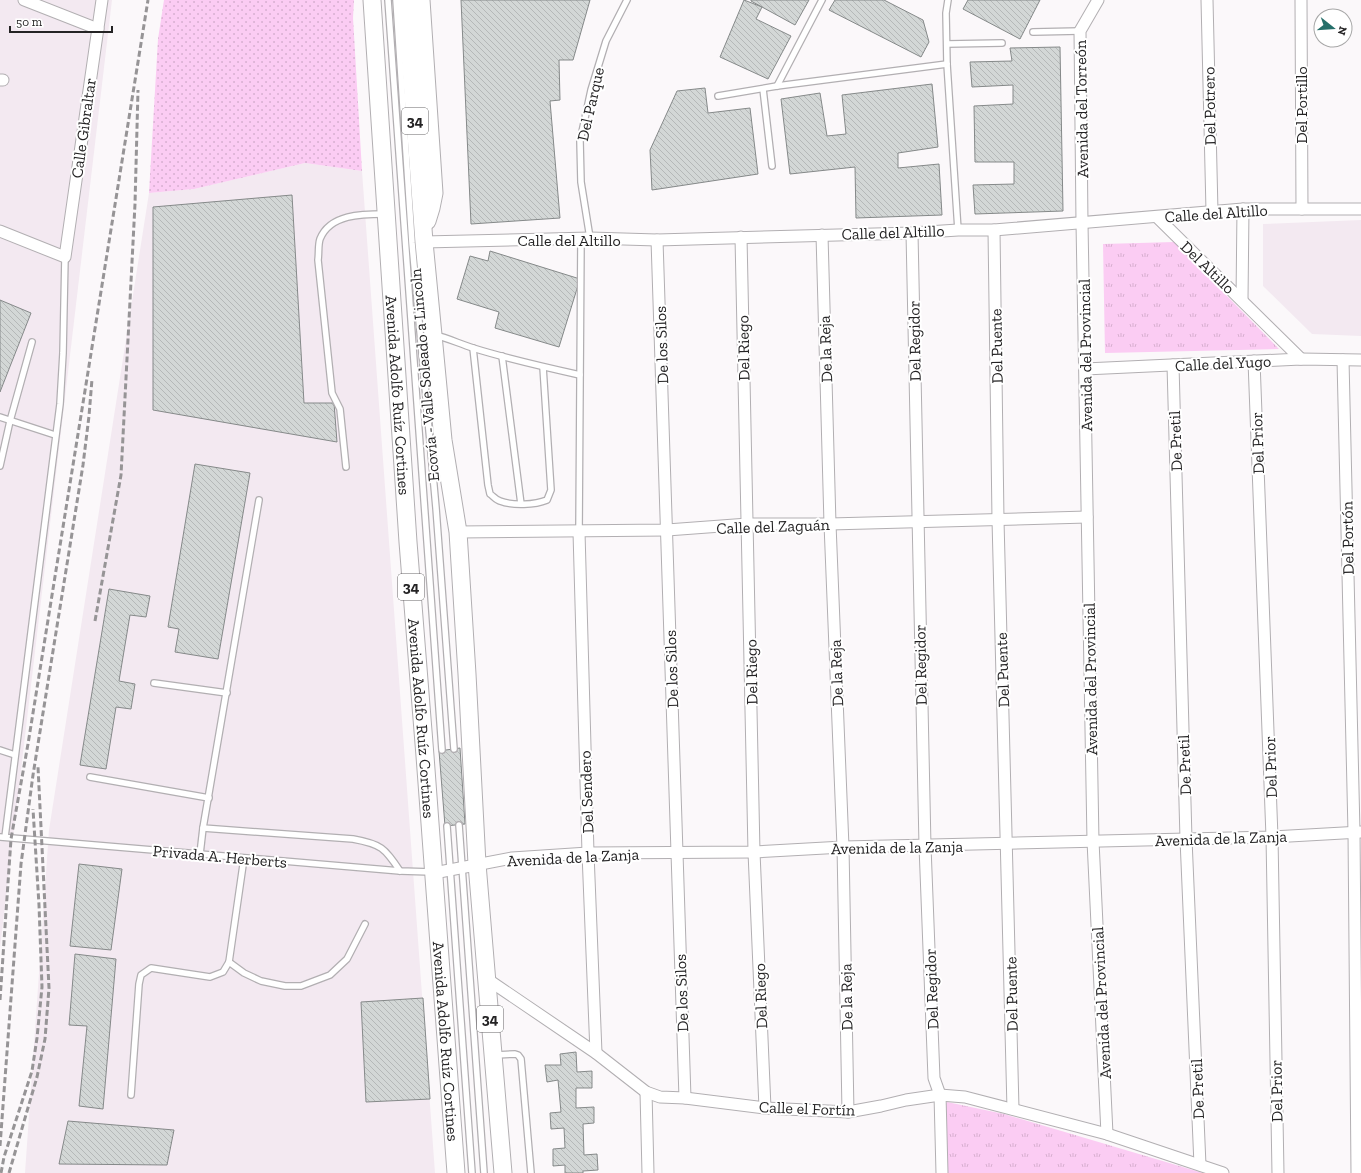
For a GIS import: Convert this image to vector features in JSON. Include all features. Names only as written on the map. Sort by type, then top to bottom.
[{"type":"main road","name":"Avenida Adolfo Ruíz Cortines","points":[[372,0],[385,214],[408,542],[442,871],[456,1173]]},
{"type":"main road","name":"34","points":[[406,0],[423,237],[443,440],[458,532],[468,674],[470,866],[487,979],[503,1173]]},
{"type":"main road","name":"34","points":[[421,0],[434,193],[423,237]]},
{"type":"street","points":[[24,0],[98,29]]},
{"type":"street","name":"Calle Gibraltar","points":[[65,257],[102,0]]},
{"type":"street","name":"Avenida del Torreón","points":[[1082,223],[1080,31],[1098,0]]},
{"type":"street","name":"Del Potrero","points":[[1207,0],[1212,211]]},
{"type":"street","name":"Del Portillo","points":[[1301,0],[1302,209]]},
{"type":"street","name":"Calle del Altillo","points":[[423,237],[657,240],[912,233],[958,230],[994,230],[1243,209],[1361,209]]},
{"type":"street","name":"Del Altillo","points":[[1242,300],[1243,209]]},
{"type":"street","name":"Del Altillo","points":[[1157,217],[1301,359]]},
{"type":"street","name":"Avenida del Provincial","points":[[1082,223],[1093,841],[1107,1134]]},
{"type":"street","name":"Del Puente","points":[[994,230],[998,520],[1013,1109]]},
{"type":"street","points":[[0,231],[65,257]]},
{"type":"street","name":"Del Regidor","points":[[912,233],[925,846],[934,1078],[940,1095],[942,1173]]},
{"type":"street","name":"De la Reja","points":[[822,235],[830,524],[843,847],[848,1112]]},
{"type":"street","name":"Del Riego","points":[[741,237],[754,852],[765,1108]]},
{"type":"street","name":"De los Silos","points":[[657,240],[685,1098]]},
{"type":"street","name":"Calle del Yugo","points":[[1085,369],[1301,359],[1361,360]]},
{"type":"street","name":"Del Portón","points":[[1343,360],[1357,832],[1357,1173]]},
{"type":"street","name":"Del Prior","points":[[1254,361],[1272,837],[1278,1173]]},
{"type":"street","name":"De Pretil","points":[[1173,365],[1186,839],[1200,1165]]},
{"type":"street","name":"Calle del Zaguán","points":[[458,532],[666,530],[748,524],[830,524],[1087,517]]},
{"type":"street","name":"Del Sendero","points":[[579,532],[588,853],[596,1052]]},
{"type":"street","name":"Avenida de la Zanja","points":[[442,871],[512,858],[588,853],[754,852],[843,847],[1272,837],[1357,832]]},
{"type":"street","name":"Calle el Fortín","points":[[487,979],[596,1052],[646,1092],[660,1097],[685,1098],[765,1108],[848,1112],[906,1100],[940,1095],[965,1097],[1107,1134],[1223,1173]]},
{"type":"street","points":[[646,1092],[648,1173]]},
{"type":"lane","points":[[388,0],[442,750]]},
{"type":"lane","name":"Ecovía - Valle Soleado a Lincoln","points":[[396,0],[413,251],[436,508],[454,749]]},
{"type":"lane","name":"Del Parque","points":[[579,532],[580,375],[585,238],[580,141],[591,90],[606,41],[627,0]]},
{"type":"lane","points":[[778,86],[822,0]]},
{"type":"lane","points":[[948,0],[946,13],[947,64],[958,230]]},
{"type":"lane","points":[[1034,32],[1080,31]]},
{"type":"lane","points":[[947,44],[1002,43]]},
{"type":"lane","points":[[718,96],[778,86],[947,64]]},
{"type":"lane","points":[[763,89],[772,166]]},
{"type":"lane","points":[[346,467],[340,409],[332,393],[318,260],[319,240],[325,228],[336,220],[365,214],[385,214]]},
{"type":"lane","points":[[3,837],[60,404],[63,353],[65,257]]},
{"type":"lane","points":[[433,335],[447,338],[472,348],[543,367],[580,375]]},
{"type":"lane","points":[[0,466],[10,421],[32,342]]},
{"type":"lane","points":[[472,348],[490,494],[500,501],[522,504],[538,503],[547,500],[551,490],[543,367]]},
{"type":"lane","points":[[502,356],[522,504]]},
{"type":"lane","points":[[0,417],[55,435]]},
{"type":"lane","points":[[200,854],[259,500]]},
{"type":"lane","points":[[154,683],[227,693]]},
{"type":"lane","points":[[0,750],[15,755]]},
{"type":"lane","points":[[90,777],[209,798]]},
{"type":"lane","points":[[459,825],[470,866],[484,1173]]},
{"type":"lane","points":[[447,826],[442,871],[472,1173]]},
{"type":"lane","points":[[204,828],[366,841],[378,846],[388,853],[400,871]]},
{"type":"lane","name":"Privada A. Herberts","points":[[3,837],[400,871],[442,871]]},
{"type":"lane","points":[[131,1094],[139,984],[142,975],[151,968],[210,977],[223,972],[229,962],[244,858]]},
{"type":"lane","points":[[229,962],[244,973],[262,981],[285,986],[301,986],[330,975],[347,959],[365,924]]},
{"type":"lane","points":[[493,1055],[515,1054],[521,1059],[531,1173]]},
{"type":"shaded area","points":[[0,0],[112,0],[0,948]]},
{"type":"shaded area","points":[[305,163],[362,171],[435,1173],[25,1173],[49,830],[149,193],[194,189]]},
{"type":"shaded area","points":[[1361,220],[1361,336],[1312,334],[1263,286],[1263,224]]},
{"type":"green space","points":[[164,0],[354,0],[353,18],[362,171],[305,163],[194,189],[149,193],[158,39]]},
{"type":"green space","points":[[1174,242],[1279,349],[1105,353],[1103,244]]},
{"type":"green space","points":[[947,1102],[1004,1114],[1203,1173],[946,1173],[944,1107]]},
{"type":"building","points":[[461,0],[590,0],[573,60],[559,60],[560,100],[550,101],[560,218],[471,224]]},
{"type":"building","points":[[744,0],[762,7],[756,19],[791,36],[768,79],[720,57]]},
{"type":"building","points":[[751,0],[809,0],[795,25]]},
{"type":"building","points":[[835,0],[884,0],[923,20],[929,42],[921,57],[829,10]]},
{"type":"building","points":[[968,0],[1040,0],[1020,39],[963,9]]},
{"type":"building","points":[[1060,47],[1063,211],[975,214],[973,185],[1014,184],[1014,162],[975,162],[974,106],[1013,104],[1013,85],[972,87],[970,62],[1012,61],[1010,48]]},
{"type":"building","points":[[932,84],[938,147],[898,153],[898,168],[939,164],[942,215],[856,218],[855,167],[790,174],[781,99],[820,93],[827,136],[846,134],[842,95]]},
{"type":"building","points":[[705,88],[708,113],[750,108],[758,174],[652,190],[650,150],[677,91]]},
{"type":"building","points":[[292,195],[304,403],[334,403],[337,442],[153,410],[153,207]]},
{"type":"building","points":[[490,251],[580,279],[559,347],[495,328],[499,312],[457,299],[470,256],[488,261]]},
{"type":"building","points":[[0,300],[31,313],[0,392]]},
{"type":"building","points":[[195,464],[250,473],[218,659],[175,652],[179,629],[168,627]]},
{"type":"building","points":[[109,589],[150,596],[146,617],[130,615],[119,681],[135,684],[131,709],[116,707],[106,769],[80,765]]},
{"type":"building","points":[[460,748],[465,824],[445,826],[439,751]]},
{"type":"building","points":[[79,864],[122,869],[111,950],[70,946]]},
{"type":"building","points":[[75,954],[116,959],[103,1109],[79,1106],[87,1026],[69,1025]]},
{"type":"building","points":[[423,998],[430,1099],[366,1102],[361,1002]]},
{"type":"building","points":[[576,1052],[577,1072],[592,1071],[592,1088],[576,1088],[576,1108],[594,1107],[594,1123],[583,1124],[584,1155],[597,1154],[598,1170],[583,1171],[583,1173],[565,1173],[565,1165],[553,1166],[553,1149],[565,1148],[564,1128],[551,1129],[550,1113],[561,1112],[558,1080],[547,1082],[545,1065],[561,1065],[560,1054]]},
{"type":"building","points":[[68,1121],[174,1130],[167,1165],[59,1164]]},
{"type":"railway","points":[[0,1000],[11,839],[28,744],[148,0]]},
{"type":"railway","points":[[95,621],[121,475],[135,204],[138,90]]},
{"type":"railway","points":[[0,1146],[21,864],[33,775],[83,465],[92,379]]},
{"type":"railway","points":[[9,1173],[37,1077],[45,1039],[49,988],[38,767]]},
{"type":"railway","points":[[1,1173],[4,1157],[32,1071],[42,987],[33,809]]}]
